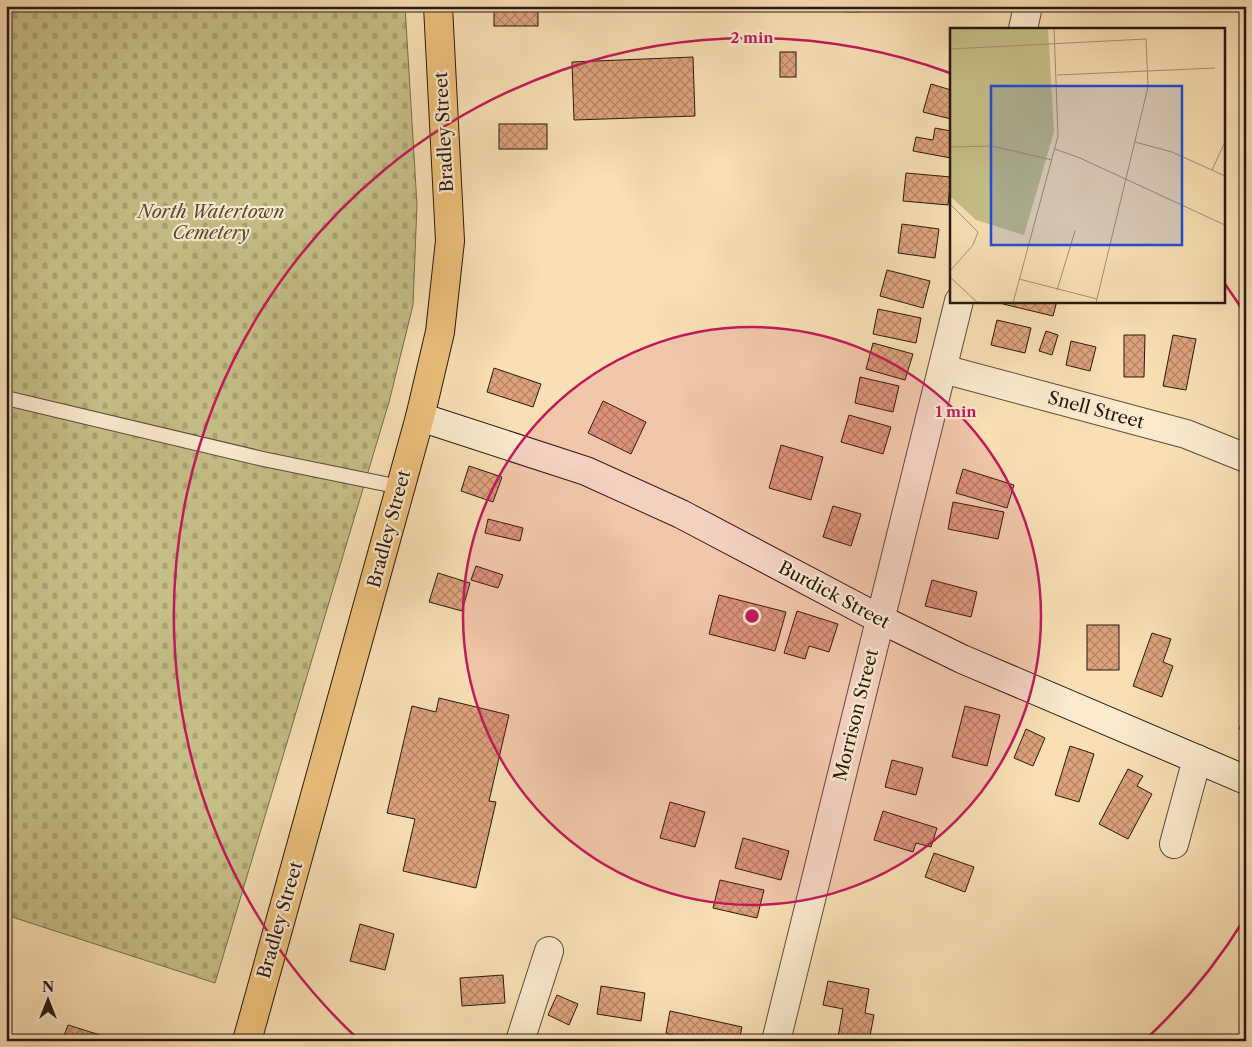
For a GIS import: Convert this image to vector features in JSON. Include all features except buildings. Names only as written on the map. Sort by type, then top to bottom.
[{"type":"main road","name":"Bradley Street","points":[[247,1041],[420,417],[440,332],[450,241],[438,6]]},
{"type":"street","points":[[1023,28],[1028,6]]},
{"type":"street","name":"Morrison Street","points":[[776,1041],[959,302]]},
{"type":"street","name":"Snell Street","points":[[943,370],[1186,434],[1246,458]]},
{"type":"street","name":"Burdick Street","points":[[420,417],[586,471],[681,514],[880,619],[962,659],[1246,780]]},
{"type":"street","points":[[1174,844],[1198,759]]},
{"type":"street","points":[[520,1041],[549,951]]},
{"type":"lane","points":[[6,398],[263,459],[400,487]]},
{"type":"green space","name":"North Watertown Cemetery","points":[[6,6],[405,6],[417,205],[413,305],[389,402],[215,983],[6,915]]}]
